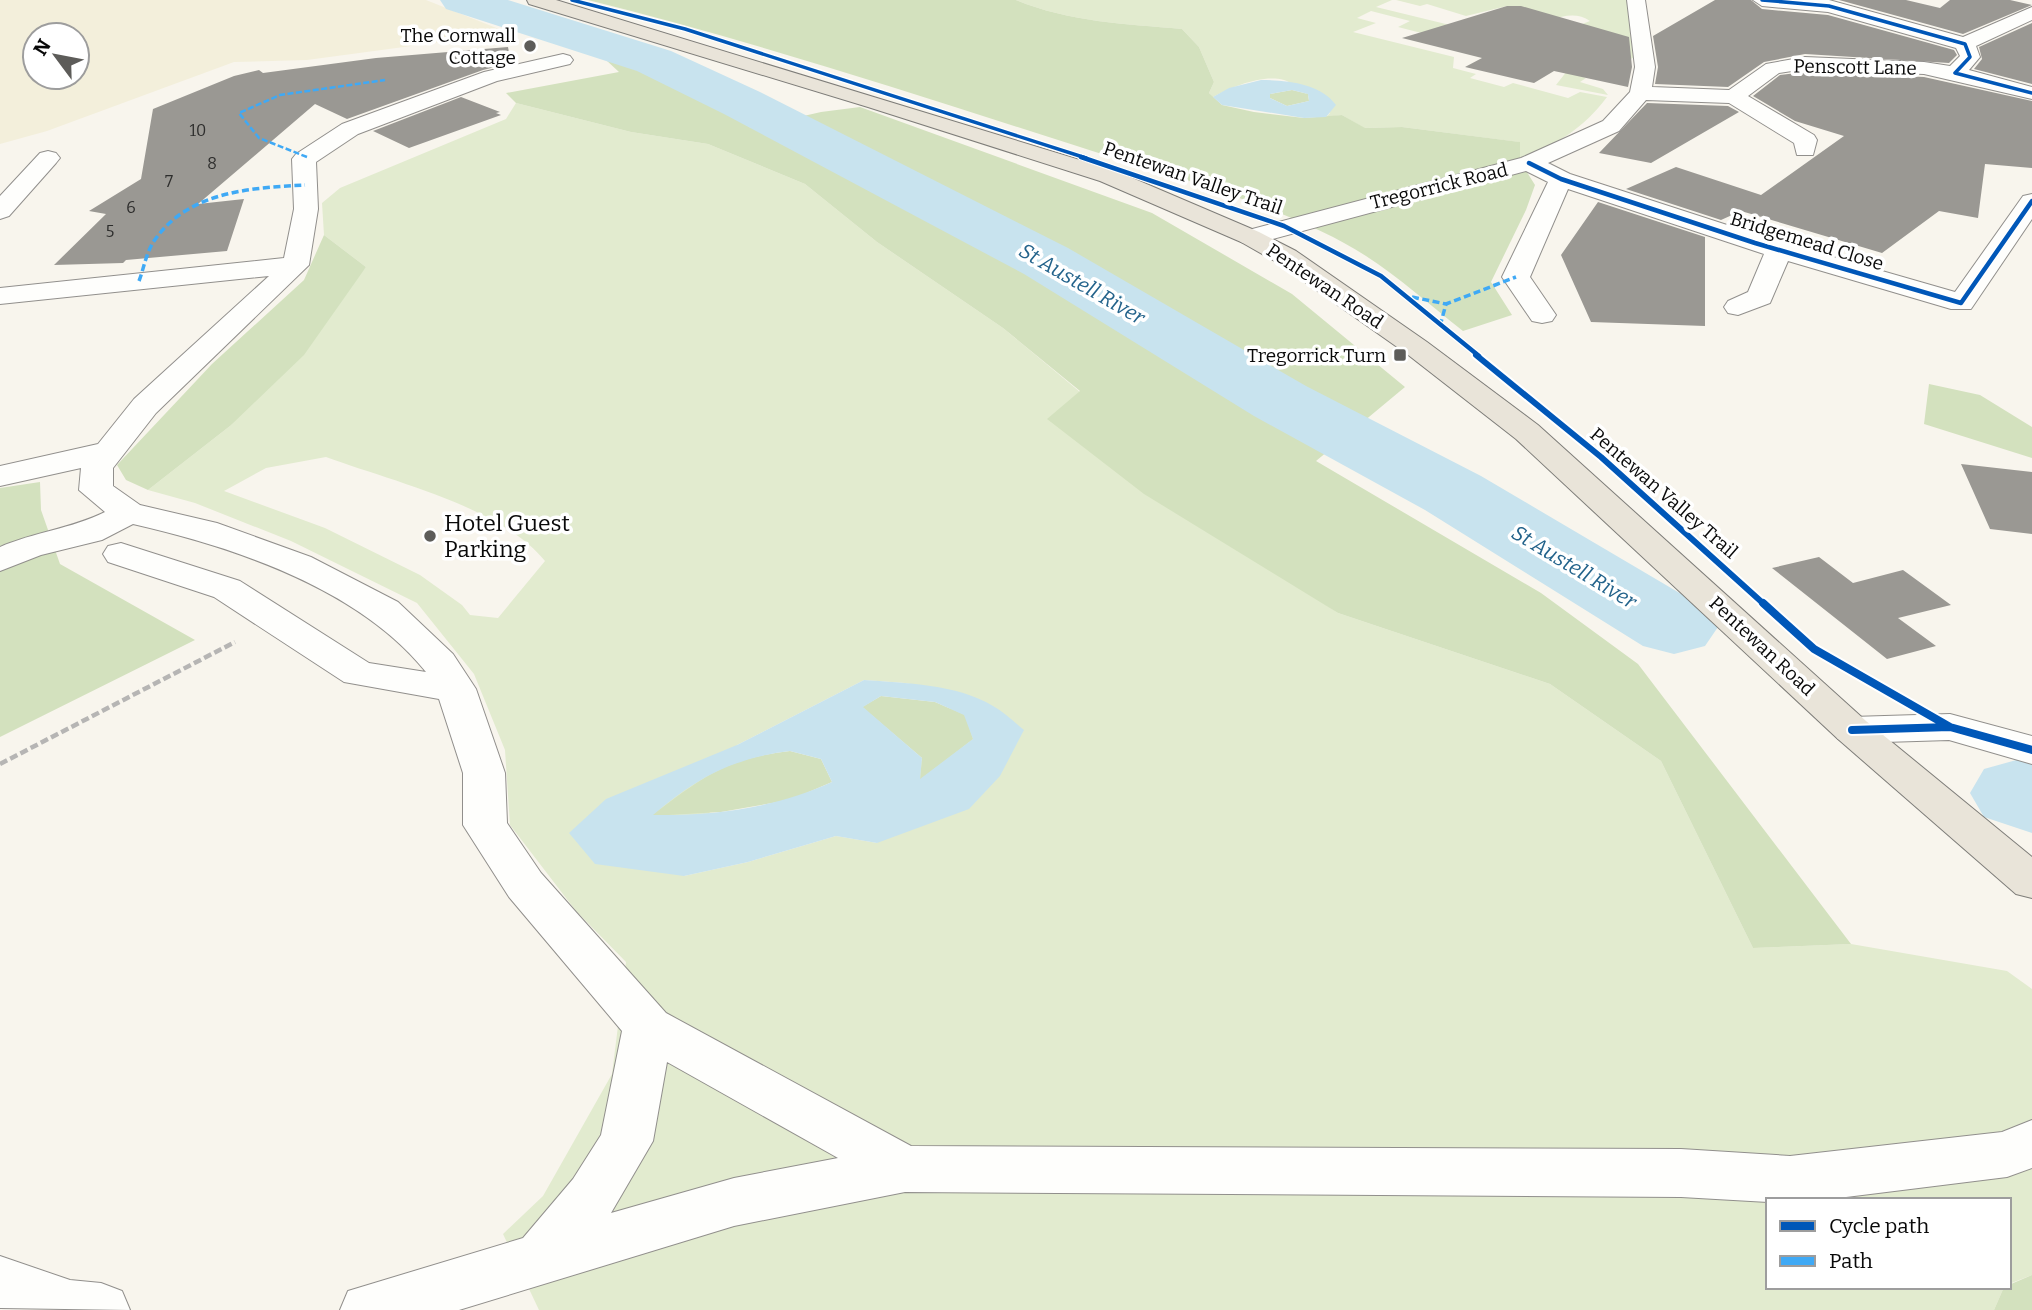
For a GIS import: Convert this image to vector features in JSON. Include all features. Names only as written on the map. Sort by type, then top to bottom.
[{"type":"main road","name":"Pentewan Road","points":[[536,0],[1021,147],[1108,176],[1250,237],[1287,257],[1406,340],[1527,432],[1852,730],[2032,882]]},
{"type":"street","points":[[1636,0],[1645,68],[1640,93],[1734,97],[1806,140],[1805,150]]},
{"type":"street","name":"Penscott Lane","points":[[1762,0],[1829,6],[1965,44]]},
{"type":"street","points":[[1955,73],[1970,57],[1965,44],[2032,13]]},
{"type":"street","points":[[563,60],[491,76],[362,124],[304,159],[306,209],[296,265],[145,406],[97,467],[96,490],[129,513],[205,530],[298,565],[385,610],[439,662],[456,689],[484,772],[485,825],[525,885],[648,1027],[905,1169]]},
{"type":"street","name":"Penscott Lane","points":[[1734,97],[1773,68],[1805,63],[1924,68],[1955,73],[2032,93]]},
{"type":"street","name":"Tregorrick Road","points":[[1250,237],[1529,163],[1611,125],[1640,93]]},
{"type":"street","points":[[0,212],[48,158]]},
{"type":"street","name":"Bridgemead Close","points":[[1529,163],[1561,179],[1779,250],[1961,303],[2032,201]]},
{"type":"street","points":[[1542,315],[1516,277],[1561,179]]},
{"type":"street","points":[[1738,307],[1760,296],[1779,250]]},
{"type":"street","points":[[0,296],[296,265]]},
{"type":"street","points":[[0,476],[32,471],[109,451]]},
{"type":"street","points":[[0,561],[29,547],[90,533],[129,513]]},
{"type":"street","points":[[121,554],[227,589],[271,620],[358,673],[456,689]]},
{"type":"street","points":[[1852,730],[1950,727],[2032,750]]},
{"type":"street","points":[[543,1257],[592,1196],[626,1141],[648,1027]]},
{"type":"street","points":[[369,1310],[734,1202],[905,1169],[1681,1173],[1790,1180],[2007,1154],[2032,1143]]},
{"type":"street","points":[[0,1282],[70,1307],[101,1310]]},
{"type":"path","points":[[0,764],[36,743],[209,658],[271,620]]},
{"type":"shaded area","points":[[0,0],[426,0],[499,29],[471,38],[307,60],[234,62],[47,131],[0,144]]},
{"type":"green space","points":[[588,0],[1016,0],[1077,18],[1182,29],[1199,47],[1214,82],[1209,93],[1222,105],[1304,118],[1342,115],[1365,128],[1402,127],[1520,142],[1520,161],[1535,185],[1526,210],[1491,282],[1512,315],[1463,331],[1366,256],[1335,238],[1265,207],[835,69]]},
{"type":"green space","points":[[1016,0],[1392,0],[1376,7],[1454,26],[1433,36],[1398,27],[1410,21],[1371,11],[1357,18],[1376,23],[1353,32],[1454,57],[1453,68],[1476,74],[1470,78],[1504,87],[1513,83],[1568,98],[1580,92],[1607,97],[1588,119],[1568,135],[1520,161],[1519,142],[1402,127],[1364,128],[1342,115],[1326,117],[1330,113],[1302,90],[1284,80],[1257,80],[1213,97],[1209,93],[1214,82],[1199,47],[1182,29],[1077,18]]},
{"type":"green space","points":[[1396,0],[1628,0],[1627,8],[1636,20],[1635,56],[1631,59],[1577,26],[1590,21],[1583,17],[1560,17],[1530,29],[1515,8],[1507,6],[1466,16],[1427,4],[1420,6]]},
{"type":"green space","points":[[623,58],[674,79],[751,128],[821,112],[860,107],[1152,213],[1292,294],[1405,387],[1316,461],[1541,593],[1638,664],[1851,944],[1753,948],[1661,761],[1550,684],[1338,613],[1144,494],[1047,419],[1080,391],[1003,328],[877,242],[805,184],[708,144],[631,132],[516,103],[506,93],[619,72],[606,60]]},
{"type":"green space","points":[[1567,71],[1586,78],[1580,82],[1603,89],[1608,95],[1556,85]]},
{"type":"green space","points":[[1292,90],[1308,94],[1309,101],[1287,106],[1270,98],[1270,94]]},
{"type":"green space","points":[[516,103],[631,132],[708,144],[805,184],[877,242],[1003,328],[1080,392],[1048,419],[1338,613],[1550,684],[1661,761],[1753,948],[1851,944],[2007,971],[2032,989],[2032,1275],[2011,1283],[2011,1198],[1766,1198],[1766,1289],[2003,1289],[1994,1310],[539,1310],[503,1234],[543,1196],[612,1074],[626,962],[576,911],[510,825],[505,750],[474,674],[417,603],[291,541],[195,503],[148,490],[230,426],[366,267],[324,235],[322,203],[340,188],[506,119]],"holes":[[[326,457],[413,486],[502,525],[526,542],[545,561],[498,618],[470,615],[462,605],[420,575],[325,528],[224,491],[266,468]],[[864,680],[905,683],[958,693],[877,843],[836,836],[748,862],[684,876],[737,745]]]},
{"type":"green space","points":[[324,235],[366,267],[304,355],[230,426],[148,490],[126,480],[117,465],[212,364],[304,280]]},
{"type":"green space","points":[[1929,384],[1980,395],[2032,427],[2032,458],[1924,424]]},
{"type":"green space","points":[[40,482],[41,510],[60,564],[195,640],[0,737],[0,488]]},
{"type":"green space","points":[[881,696],[935,702],[965,715],[973,739],[920,780],[922,758],[862,707]]},
{"type":"green space","points":[[790,751],[821,759],[832,782],[790,800],[721,812],[651,816],[715,772],[748,759]]},
{"type":"green space","points":[[2032,1275],[2032,1310],[1994,1310],[2003,1289],[2011,1289],[2011,1284]]},
{"type":"water","points":[[1261,80],[1291,82],[1312,87],[1336,105],[1326,117],[1304,118],[1222,105],[1213,97],[1229,88]],"holes":[[[1292,90],[1308,94],[1309,101],[1287,106],[1270,98],[1270,94]]]},
{"type":"water","points":[[864,680],[930,686],[963,693],[997,708],[1024,730],[1000,776],[969,809],[877,843],[836,836],[748,862],[684,876],[595,864],[569,833],[606,799],[737,745]],"holes":[[[881,696],[935,702],[964,715],[973,739],[920,779],[922,758],[863,707]],[[790,751],[821,759],[832,782],[789,798],[744,809],[653,815],[685,790],[716,772],[751,759]]]},
{"type":"building","points":[[1715,0],[1751,0],[1762,9],[1828,15],[1954,50],[1957,55],[1949,63],[1805,54],[1764,62],[1728,87],[1655,84],[1658,67],[1653,36]]},
{"type":"building","points":[[1839,0],[1906,0],[1940,8],[1950,0],[2010,0],[2032,5],[1963,34]]},
{"type":"building","points":[[1507,6],[1521,6],[1629,37],[1632,67],[1628,87],[1554,71],[1534,83],[1465,67],[1482,58],[1402,38]]},
{"type":"building","points":[[2032,23],[2032,84],[1974,69],[1982,59],[1979,47]]},
{"type":"building","points":[[508,47],[511,63],[483,70],[347,119],[315,104],[198,204],[244,199],[227,251],[126,260],[123,263],[54,265],[106,214],[89,211],[141,179],[153,109],[234,76],[259,70],[263,73],[376,58]]},
{"type":"building","points":[[1805,72],[1924,77],[2032,101],[2032,168],[1985,164],[1978,218],[1939,211],[1882,253],[1741,211],[1721,220],[1626,189],[1676,167],[1761,195],[1844,136],[1795,121],[1753,96],[1780,75]]},
{"type":"building","points":[[461,97],[500,112],[496,113],[501,115],[409,148],[373,131]]},
{"type":"building","points":[[1647,103],[1728,106],[1739,112],[1651,163],[1599,153]]},
{"type":"building","points":[[1598,202],[1705,237],[1705,326],[1591,322],[1561,255]]},
{"type":"building","points":[[1961,464],[2032,472],[2032,534],[1990,529]]},
{"type":"building","points":[[1819,557],[1853,583],[1903,570],[1951,605],[1898,618],[1936,646],[1887,659],[1772,568]]},
{"type":"waterway","name":"St Austell River","points":[[462,0],[654,61],[742,103],[1046,261],[1280,401],[1453,493],[1674,627]]},
{"type":"waterway","name":"St Austell River","points":[[2020,793],[2032,798]]},
{"type":"marked path","points":[[307,157],[259,138],[239,113],[280,95],[385,80]]},
{"type":"marked path","points":[[139,281],[154,241],[167,224],[183,211],[221,195],[305,185]]},
{"type":"marked path","points":[[1440,326],[1446,304],[1516,277]]},
{"type":"marked path","points":[[1412,297],[1446,304]]},
{"type":"cycle path","name":"Pentewan Valley Trail","points":[[572,0],[685,29],[1197,194],[1284,226],[1381,276],[1601,457],[1814,649],[1950,727]]},
{"type":"cycle path","points":[[1762,0],[1829,6],[1965,44],[1970,57],[1955,73],[2032,93]]},
{"type":"cycle path","points":[[1529,163],[1561,179],[1755,243],[1961,303],[2032,201]]},
{"type":"cycle path","points":[[1852,730],[1950,727],[2032,750]]},
{"type":"place","name":"The Cornwall Cottage","points":[[530,46]]},
{"type":"place","name":"Tregorrick Turn","points":[[1400,355]]},
{"type":"place","name":"Hotel Guest Parking","points":[[430,536]]}]
